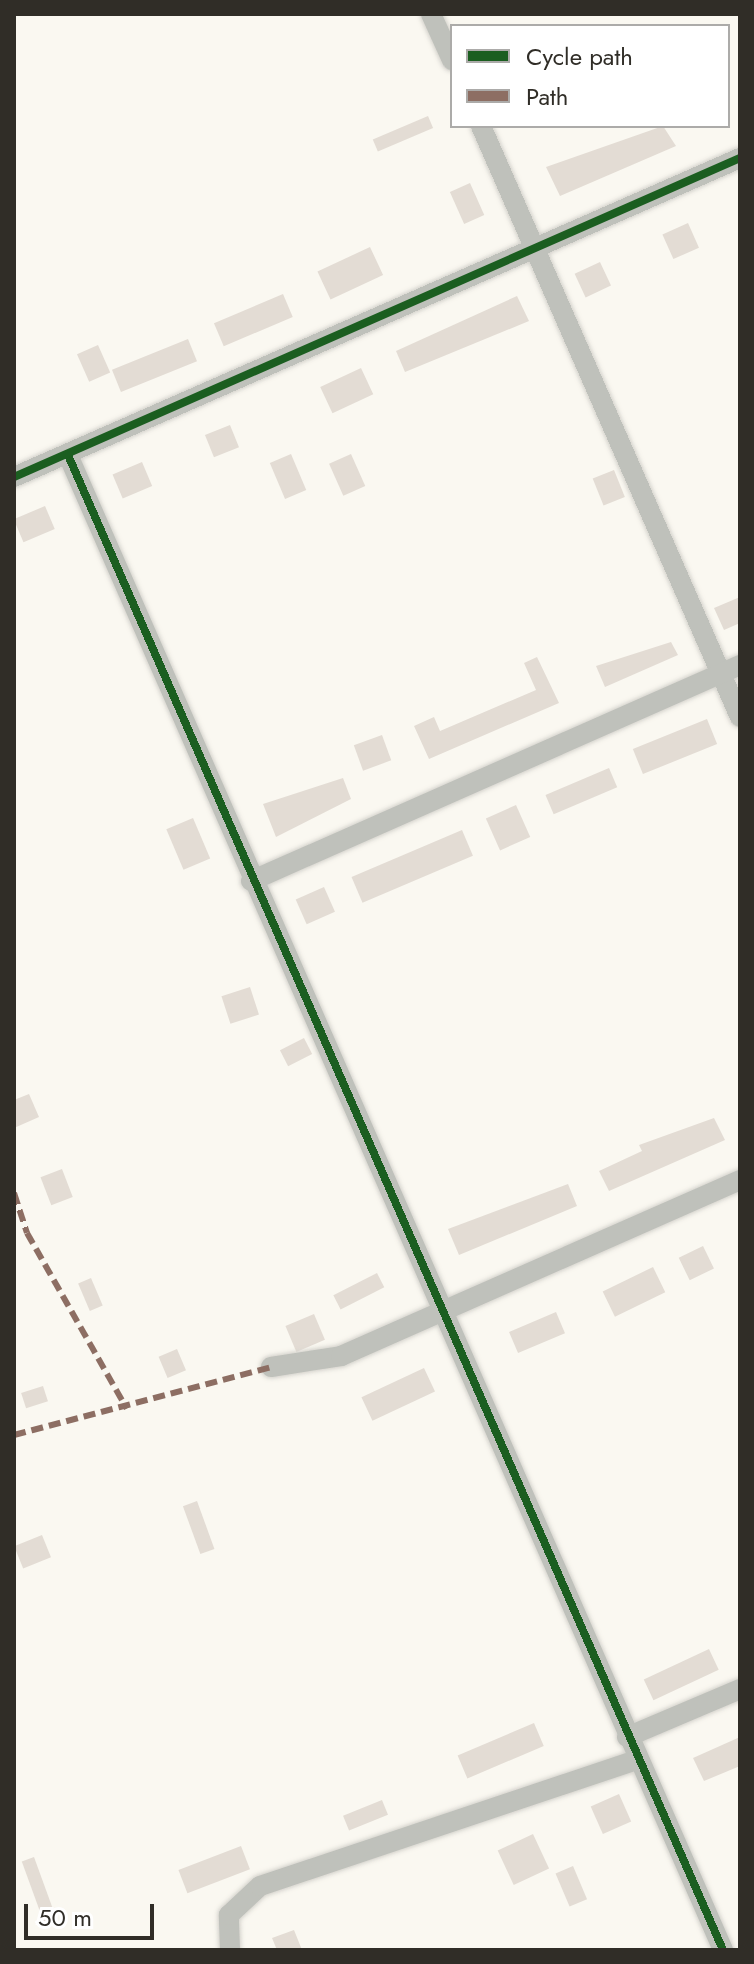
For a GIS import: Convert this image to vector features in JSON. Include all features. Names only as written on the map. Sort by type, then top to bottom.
[{"type":"street","points":[[431,14],[450,56]]},
{"type":"street","points":[[482,128],[740,717]]},
{"type":"street","points":[[14,477],[740,158]]},
{"type":"street","points":[[68,455],[440,1316],[723,1950]]},
{"type":"street","points":[[251,881],[740,665]]},
{"type":"street","points":[[271,1367],[341,1356],[440,1316],[740,1180]]},
{"type":"street","points":[[627,1737],[740,1689]]},
{"type":"street","points":[[230,1950],[229,1915],[260,1886],[637,1760]]},
{"type":"building","points":[[428,116],[433,128],[378,151],[373,139]]},
{"type":"building","points":[[657,128],[664,128],[676,146],[560,196],[546,167]]},
{"type":"building","points":[[470,183],[484,215],[464,224],[450,192]]},
{"type":"building","points":[[688,223],[699,248],[673,259],[662,234]]},
{"type":"building","points":[[370,247],[383,275],[331,300],[317,272]]},
{"type":"building","points":[[600,262],[611,286],[586,297],[575,274]]},
{"type":"building","points":[[283,294],[293,317],[224,346],[214,323]]},
{"type":"building","points":[[517,296],[529,321],[405,372],[396,351]]},
{"type":"building","points":[[188,339],[197,361],[121,392],[112,370]]},
{"type":"building","points":[[98,345],[110,372],[89,382],[77,354]]},
{"type":"building","points":[[361,368],[373,394],[332,413],[320,387]]},
{"type":"building","points":[[230,425],[239,447],[214,457],[205,435]]},
{"type":"building","points":[[291,454],[306,490],[285,499],[270,463]]},
{"type":"building","points":[[351,454],[365,486],[343,496],[329,464]]},
{"type":"building","points":[[142,462],[152,486],[123,498],[113,475]]},
{"type":"building","points":[[614,470],[625,497],[604,506],[593,479]]},
{"type":"building","points":[[45,506],[55,529],[23,542],[14,519]]},
{"type":"building","points":[[740,597],[740,623],[724,630],[714,608]]},
{"type":"building","points":[[671,642],[678,655],[605,687],[596,666]]},
{"type":"building","points":[[537,657],[559,703],[429,759],[414,726],[434,717],[440,731],[536,690],[524,663]]},
{"type":"building","points":[[707,719],[717,744],[643,774],[633,749]]},
{"type":"building","points":[[382,735],[391,760],[363,771],[354,745]]},
{"type":"building","points":[[609,768],[617,787],[554,814],[545,795]]},
{"type":"building","points":[[343,778],[351,799],[276,837],[263,804]]},
{"type":"building","points":[[516,805],[530,837],[500,850],[486,818]]},
{"type":"building","points":[[193,818],[210,859],[183,870],[166,829]]},
{"type":"building","points":[[462,830],[473,856],[362,903],[352,877]]},
{"type":"building","points":[[324,887],[335,912],[307,924],[296,900]]},
{"type":"building","points":[[250,987],[259,1015],[230,1024],[221,996]]},
{"type":"building","points":[[304,1038],[312,1054],[288,1066],[280,1050]]},
{"type":"building","points":[[29,1094],[39,1117],[14,1128],[14,1100]]},
{"type":"building","points":[[714,1118],[725,1140],[609,1191],[599,1171],[642,1151],[639,1145]]},
{"type":"building","points":[[62,1169],[73,1197],[51,1205],[41,1177]]},
{"type":"building","points":[[568,1184],[577,1206],[459,1255],[448,1229]]},
{"type":"building","points":[[703,1246],[714,1268],[690,1280],[679,1258]]},
{"type":"building","points":[[653,1267],[665,1292],[615,1317],[603,1292]]},
{"type":"building","points":[[377,1273],[384,1287],[341,1310],[333,1295]]},
{"type":"building","points":[[91,1278],[103,1306],[90,1311],[78,1283]]},
{"type":"building","points":[[556,1312],[565,1333],[518,1353],[509,1332]]},
{"type":"building","points":[[314,1314],[325,1340],[296,1352],[285,1326]]},
{"type":"building","points":[[177,1349],[186,1370],[168,1378],[159,1357]]},
{"type":"building","points":[[424,1368],[435,1392],[372,1421],[361,1397]]},
{"type":"building","points":[[43,1386],[48,1401],[26,1408],[21,1393]]},
{"type":"building","points":[[197,1501],[214,1549],[200,1554],[183,1506]]},
{"type":"building","points":[[42,1535],[51,1557],[23,1568],[14,1546]]},
{"type":"building","points":[[709,1649],[719,1670],[653,1700],[644,1679]]},
{"type":"building","points":[[534,1723],[544,1746],[467,1778],[458,1755]]},
{"type":"building","points":[[740,1737],[740,1766],[704,1781],[693,1758]]},
{"type":"building","points":[[619,1794],[631,1821],[603,1834],[591,1807]]},
{"type":"building","points":[[382,1800],[388,1815],[349,1831],[343,1816]]},
{"type":"building","points":[[533,1834],[549,1868],[514,1885],[498,1850]]},
{"type":"building","points":[[241,1846],[250,1869],[187,1893],[178,1870]]},
{"type":"building","points":[[34,1857],[57,1920],[45,1924],[22,1861]]},
{"type":"building","points":[[573,1866],[587,1899],[570,1907],[556,1873]]},
{"type":"building","points":[[294,1930],[302,1950],[277,1950],[272,1938]]},
{"type":"marked path","points":[[14,1193],[27,1233],[127,1409]]},
{"type":"marked path","points":[[14,1435],[271,1367]]},
{"type":"cycle path","points":[[14,477],[740,158]]},
{"type":"cycle path","points":[[68,455],[723,1950]]}]
